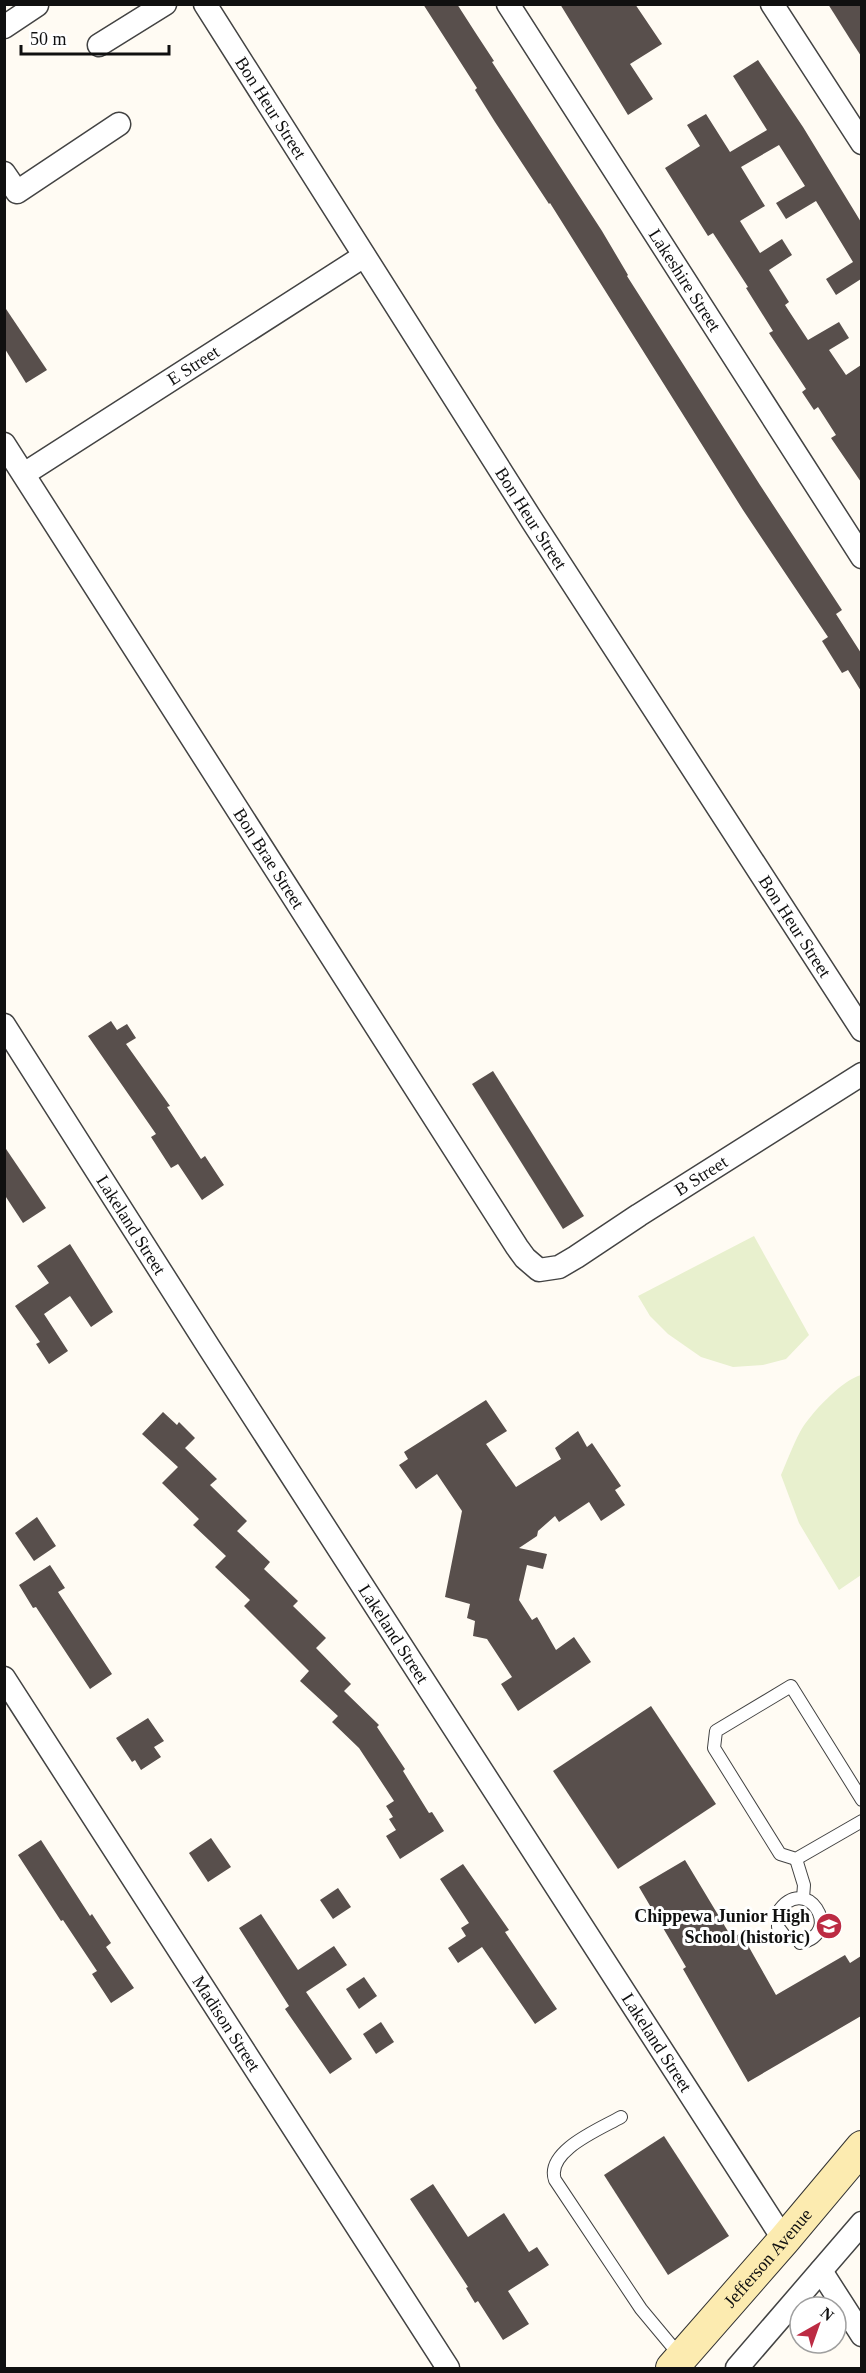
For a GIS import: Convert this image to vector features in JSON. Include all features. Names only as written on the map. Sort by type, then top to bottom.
[{"type":"main road","name":"Jefferson Avenue","points":[[677,2363],[861,2147]]},
{"type":"street","points":[[99,45],[165,4]]},
{"type":"street","name":"Bon Heur Street","points":[[205,4],[713,803],[860,1022]]},
{"type":"street","name":"Lakeshire Street","points":[[508,4],[861,557]]},
{"type":"street","points":[[772,4],[861,143]]},
{"type":"street","points":[[4,27],[37,5]]},
{"type":"street","points":[[4,173],[17,192],[119,124]]},
{"type":"street","name":"E Street","points":[[24,474],[363,255]]},
{"type":"street","name":"Bon Brae Street","points":[[4,444],[517,1247],[525,1258],[539,1270]]},
{"type":"street","name":"Lakeland Street","points":[[4,1025],[784,2240]]},
{"type":"street","name":"B Street","points":[[539,1270],[560,1267],[861,1074]]},
{"type":"street","name":"Madison Street","points":[[4,1678],[448,2368]]},
{"type":"street","points":[[737,2368],[861,2223]]},
{"type":"street","points":[[821,2271],[861,2335]]},
{"type":"lane","points":[[861,1800],[858,1785],[791,1686],[716,1731],[714,1748],[780,1854],[796,1859],[861,1821]]},
{"type":"lane","points":[[796,1859],[804,1885],[803,1898]]},
{"type":"lane","points":[[787,1939],[778,1927],[778,1912],[788,1901],[803,1898],[815,1905],[819,1911],[821,1925],[814,1937],[800,1943]]},
{"type":"lane","points":[[621,2116],[567,2148],[552,2172],[555,2180],[677,2363]]},
{"type":"green space","points":[[754,1236],[809,1335],[786,1359],[763,1365],[733,1367],[701,1357],[668,1334],[650,1316],[638,1296]]},
{"type":"green space","points":[[861,1375],[861,1575],[839,1590],[799,1523],[781,1475],[797,1437],[811,1416],[836,1390]]},
{"type":"building","points":[[423,4],[457,4],[494,61],[492,62],[602,231],[627,276],[842,610],[836,614],[861,653],[861,691],[848,670],[842,673],[822,641],[828,637],[743,510],[550,203],[495,122],[475,90],[477,88]]},
{"type":"building","points":[[560,4],[635,4],[662,44],[630,64],[653,99],[628,115]]},
{"type":"building","points":[[828,4],[861,4],[861,56],[850,39]]},
{"type":"building","points":[[758,60],[803,127],[861,222],[861,279],[836,295],[826,279],[853,262],[816,201],[786,219],[776,203],[805,186],[779,145],[741,167],[765,206],[740,221],[760,253],[782,239],[792,255],[769,270],[789,302],[785,305],[808,340],[839,322],[849,338],[829,350],[846,375],[861,365],[861,482],[831,438],[836,435],[818,407],[814,410],[802,392],[806,389],[769,333],[773,331],[746,288],[748,287],[713,233],[708,236],[665,168],[700,146],[687,125],[706,114],[730,152],[767,130],[733,76]]},
{"type":"building","points":[[4,306],[47,370],[26,383],[5,349]]},
{"type":"building","points":[[111,1021],[117,1030],[127,1024],[136,1038],[126,1044],[170,1106],[167,1107],[201,1159],[205,1156],[224,1185],[202,1200],[178,1164],[171,1168],[151,1137],[156,1134],[88,1036]]},
{"type":"building","points":[[493,1071],[584,1216],[563,1229],[472,1084]]},
{"type":"building","points":[[4,1146],[46,1208],[23,1223],[4,1194]]},
{"type":"building","points":[[70,1244],[113,1312],[91,1327],[70,1296],[44,1314],[68,1351],[49,1364],[36,1344],[40,1342],[15,1306],[49,1283],[37,1266]]},
{"type":"building","points":[[486,1400],[507,1431],[486,1444],[516,1487],[561,1459],[555,1448],[578,1431],[587,1447],[592,1443],[621,1486],[615,1490],[625,1505],[601,1521],[589,1502],[559,1522],[555,1516],[538,1531],[537,1536],[519,1548],[547,1554],[543,1569],[527,1565],[519,1600],[532,1620],[537,1617],[556,1650],[574,1637],[591,1662],[518,1711],[501,1684],[512,1677],[487,1639],[473,1636],[475,1621],[467,1618],[470,1604],[445,1597],[462,1511],[437,1474],[416,1489],[399,1465],[408,1459],[404,1452]]},
{"type":"building","points":[[163,1412],[177,1425],[179,1422],[195,1438],[185,1448],[217,1479],[210,1485],[247,1521],[237,1531],[270,1562],[264,1569],[298,1601],[293,1606],[326,1638],[316,1648],[351,1684],[344,1691],[379,1725],[377,1727],[405,1769],[403,1771],[429,1813],[432,1812],[444,1831],[400,1859],[386,1836],[396,1830],[389,1819],[393,1817],[386,1806],[394,1801],[359,1748],[332,1722],[338,1716],[300,1681],[309,1671],[244,1606],[250,1600],[215,1567],[226,1556],[193,1525],[199,1519],[162,1483],[178,1467],[142,1434]]},
{"type":"building","points":[[37,1517],[56,1546],[34,1561],[15,1533]]},
{"type":"building","points":[[50,1565],[65,1588],[58,1592],[112,1674],[90,1689],[19,1585]]},
{"type":"building","points":[[651,1706],[716,1804],[618,1869],[553,1771]]},
{"type":"building","points":[[148,1718],[164,1741],[154,1747],[161,1757],[141,1770],[135,1760],[132,1762],[116,1738]]},
{"type":"building","points":[[211,1838],[231,1867],[208,1882],[189,1853]]},
{"type":"building","points":[[41,1840],[90,1916],[92,1914],[111,1943],[106,1947],[134,1988],[111,2003],[92,1974],[97,1971],[18,1855]]},
{"type":"building","points":[[685,1860],[732,1938],[741,1933],[776,1995],[845,1955],[850,1963],[861,1956],[861,2016],[748,2082],[683,1969],[686,1967],[639,1887]]},
{"type":"building","points":[[463,1864],[509,1930],[505,1932],[557,2009],[535,2024],[482,1947],[458,1963],[448,1948],[466,1936],[461,1928],[469,1923],[440,1879]]},
{"type":"building","points":[[338,1888],[351,1907],[333,1919],[320,1900]]},
{"type":"building","points":[[261,1914],[298,1970],[334,1946],[347,1965],[306,1992],[352,2059],[330,2074],[285,2009],[289,2006],[239,1928]]},
{"type":"building","points":[[364,1977],[377,1996],[359,2009],[346,1989]]},
{"type":"building","points":[[381,2022],[394,2042],[376,2054],[363,2034]]},
{"type":"building","points":[[664,2136],[729,2236],[668,2275],[604,2175]]},
{"type":"building","points":[[433,2184],[468,2237],[504,2213],[529,2252],[537,2247],[549,2265],[508,2291],[529,2324],[503,2340],[478,2301],[475,2303],[466,2288],[468,2287],[410,2199]]},
{"type":"place","name":"Chippewa Junior High School (historic)","points":[[829,1926]]}]
